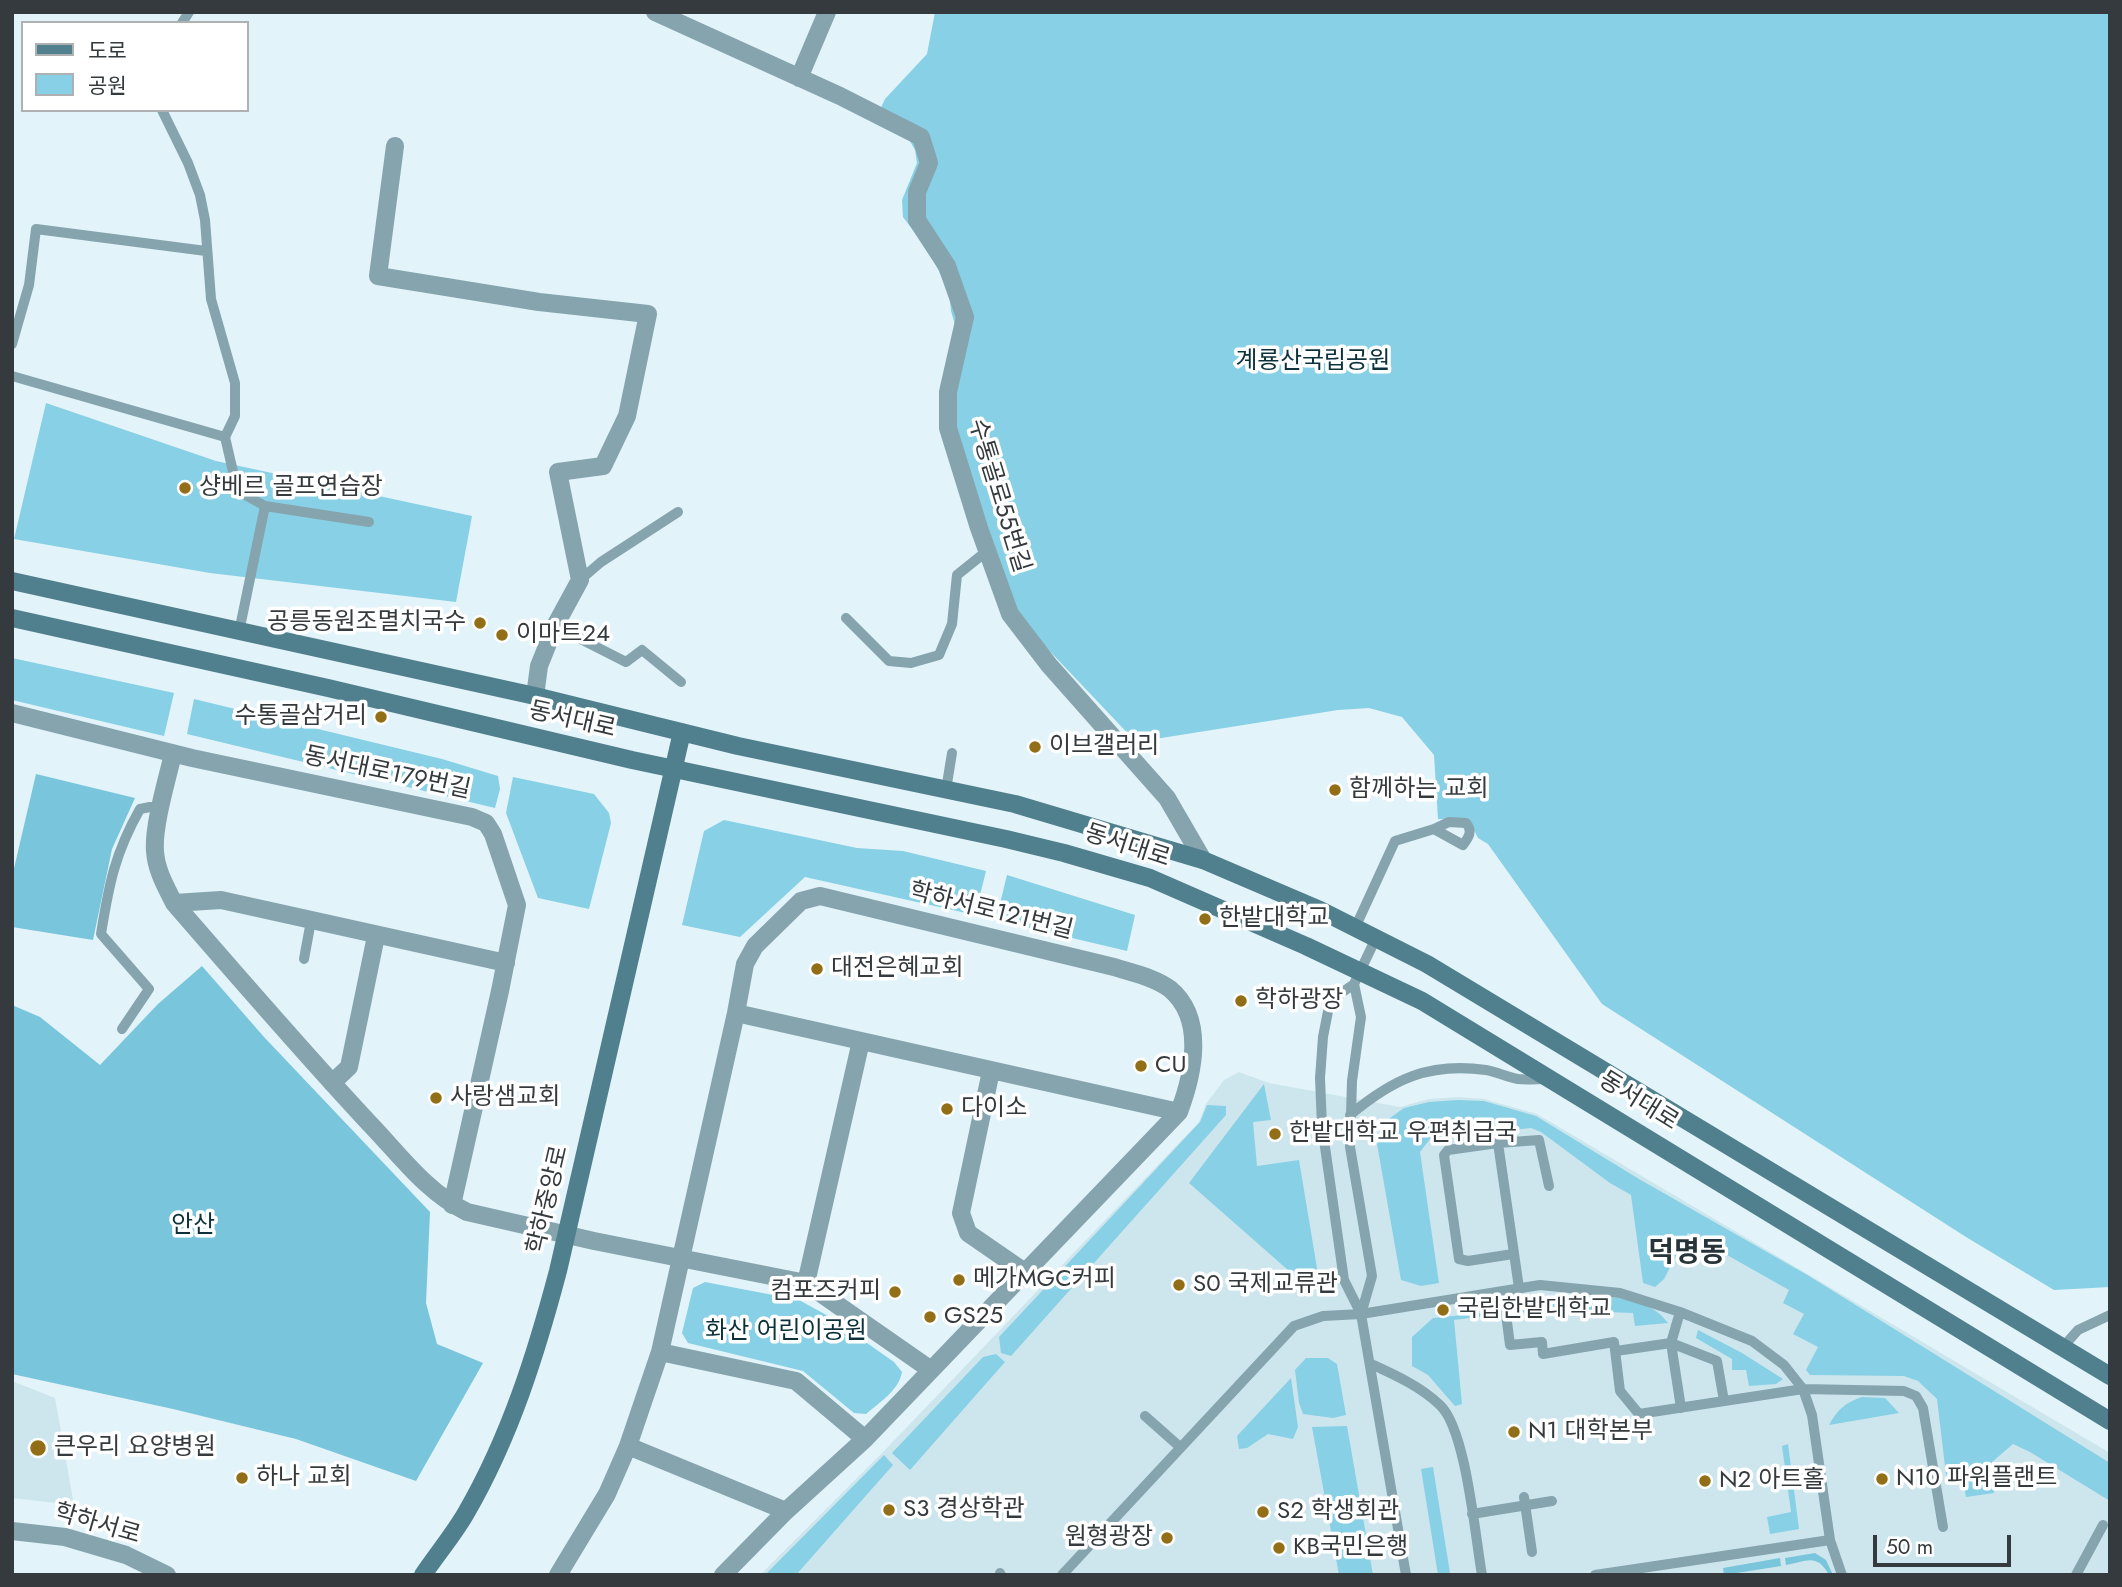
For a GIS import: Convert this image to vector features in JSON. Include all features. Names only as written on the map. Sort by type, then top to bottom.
[{"type":"street","name":"수통골로55번길","points":[[655,12],[685,20],[921,137],[929,163],[917,192],[917,220],[947,266],[965,317],[948,392],[948,428],[1010,614],[1049,665],[1167,798],[1203,860]]},
{"type":"street","points":[[799,78],[827,12]]},
{"type":"street","points":[[395,146],[378,276],[539,302],[648,314],[628,416],[603,466],[558,472],[580,580],[555,626],[539,666],[534,696]]},
{"type":"street","name":"동서대로","points":[[12,581],[534,696],[681,732],[1015,804],[1203,860],[1320,910],[1439,971],[2110,1376]]},
{"type":"street","name":"동서대로","points":[[12,618],[674,769],[1064,853],[1150,878],[1357,977],[1422,1000],[2110,1421]]},
{"type":"street","name":"동서대로179번길","points":[[12,713],[173,754],[472,817],[486,823],[493,834],[517,905],[452,1205]]},
{"type":"street","name":"학하중앙로","points":[[423,1575],[466,1513],[503,1439],[537,1350],[681,732]]},
{"type":"street","points":[[173,754],[155,851],[160,876],[174,903],[332,1083],[430,1187],[452,1205],[467,1212],[566,1234],[806,1283],[932,1370]]},
{"type":"street","name":"학하서로121번길","points":[[558,1575],[607,1494],[628,1446],[660,1352],[745,964],[755,946],[801,901],[820,896],[1114,967],[1151,978],[1171,990],[1188,1014],[1194,1041],[1189,1084],[1179,1112],[865,1439],[786,1511],[723,1575]]},
{"type":"street","points":[[174,903],[221,900],[506,963]]},
{"type":"street","points":[[332,1083],[349,1067],[376,936]]},
{"type":"street","points":[[736,1013],[1179,1112]]},
{"type":"street","points":[[806,1283],[861,1041]]},
{"type":"street","points":[[991,1071],[961,1213],[968,1233],[1026,1273]]},
{"type":"street","points":[[660,1352],[796,1381],[865,1439]]},
{"type":"street","points":[[628,1446],[786,1511]]},
{"type":"street","name":"학하서로","points":[[12,1531],[65,1537],[126,1555],[167,1575]]},
{"type":"lane","points":[[163,112],[188,163],[200,195],[205,220],[211,299],[235,383],[235,415],[225,437],[234,476],[247,496],[265,506],[369,522]]},
{"type":"lane","points":[[12,344],[29,285],[36,229],[206,251]]},
{"type":"lane","points":[[12,376],[225,437]]},
{"type":"lane","points":[[239,632],[265,506]]},
{"type":"lane","points":[[580,580],[601,562],[678,512]]},
{"type":"lane","points":[[846,618],[889,661],[911,663],[939,655],[952,624],[957,575],[987,551]]},
{"type":"lane","points":[[555,626],[626,662],[642,650],[681,682]]},
{"type":"lane","points":[[946,790],[952,753]]},
{"type":"lane","points":[[122,1029],[149,989],[102,933],[108,887],[122,841],[140,810],[150,807],[161,809]]},
{"type":"lane","points":[[1355,928],[1395,841],[1434,829]]},
{"type":"lane","points":[[304,959],[311,921]]},
{"type":"lane","points":[[1376,938],[1357,977],[1330,1001],[1323,1037],[1320,1077],[1322,1126],[1344,1280],[1361,1314],[1406,1575]]},
{"type":"lane","points":[[1357,977],[1361,1017],[1352,1082],[1350,1147],[1372,1276],[1361,1314]]},
{"type":"lane","points":[[1350,1115],[1383,1088],[1424,1072],[1465,1068],[1519,1079],[1553,1079]]},
{"type":"lane","points":[[1513,1254],[1468,1262],[1460,1259],[1444,1155],[1448,1150],[1539,1140],[1549,1186]]},
{"type":"lane","points":[[1498,1143],[1518,1288]]},
{"type":"lane","points":[[1062,1575],[1294,1326],[1323,1316],[1361,1314],[1540,1285],[1620,1293],[1680,1312],[1752,1341],[1784,1365],[1803,1389],[1812,1415],[1830,1540],[1842,1575]]},
{"type":"lane","points":[[1503,1291],[1510,1345],[1542,1342],[1543,1354],[1614,1342],[1620,1391],[1639,1414],[1803,1389],[1904,1391],[1916,1396],[1926,1418],[1943,1527]]},
{"type":"lane","points":[[1680,1312],[1671,1343],[1681,1408]]},
{"type":"lane","points":[[2063,1347],[2078,1330],[2110,1315]]},
{"type":"lane","points":[[1616,1351],[1671,1343],[1717,1361],[1724,1401]]},
{"type":"lane","points":[[1371,1364],[1408,1381],[1441,1406],[1457,1431],[1482,1575]]},
{"type":"lane","points":[[1145,1416],[1180,1447]]},
{"type":"lane","points":[[1472,1514],[1525,1501],[1552,1501]]},
{"type":"lane","points":[[1525,1501],[1532,1552]]},
{"type":"lane","points":[[2076,1575],[2103,1525]]},
{"type":"lane","points":[[1595,1575],[1830,1540]]},
{"type":"shaded area","name":"국립한밭대학교","points":[[1239,1072],[1269,1083],[1400,1107],[1429,1099],[1458,1097],[1484,1099],[1537,1114],[2110,1453],[2110,1575],[760,1575],[886,1449],[1199,1122],[1206,1104],[1224,1080]]},
{"type":"shaded area","name":"큰우리 요양병원","points":[[12,1381],[55,1398],[74,1505],[12,1498]]},
{"type":"green space","name":"계룡산국립공원","points":[[935,12],[2110,12],[2110,1287],[2054,1290],[1966,1237],[1602,1004],[1488,844],[1478,838],[1469,820],[1438,819],[1434,755],[1402,717],[1369,708],[1338,710],[1136,742],[1043,644],[1016,609],[954,428],[954,389],[963,352],[951,311],[949,293],[931,254],[903,217],[902,200],[917,163],[915,150],[907,136],[876,118],[885,99],[927,54]]},
{"type":"green space","name":"샹베르 골프연습장","points":[[46,403],[216,461],[472,516],[456,602],[210,573],[14,539]]},
{"type":"green space","points":[[12,658],[174,693],[164,736],[12,700]]},
{"type":"green space","points":[[194,699],[442,759],[498,776],[500,789],[495,808],[187,734]]},
{"type":"green space","points":[[36,774],[135,798],[112,849],[93,940],[12,927],[12,877]]},
{"type":"green space","points":[[513,777],[594,794],[609,813],[611,823],[589,909],[538,898],[506,813]]},
{"type":"green space","points":[[724,820],[857,848],[903,851],[986,871],[975,915],[805,877],[740,937],[682,925],[704,831]]},
{"type":"green space","points":[[1007,875],[1135,915],[1127,951],[996,920]]},
{"type":"green space","name":"안산","points":[[202,966],[264,1037],[430,1212],[426,1303],[437,1344],[483,1363],[416,1481],[296,1439],[12,1374],[12,1005],[40,1017],[100,1065],[158,1004]]},
{"type":"green space","points":[[1264,1084],[1271,1120],[1253,1122],[1257,1166],[1299,1160],[1317,1268],[1305,1285],[1189,1183]]},
{"type":"green space","points":[[1484,1101],[1536,1116],[1639,1179],[1809,1276],[2110,1463],[2110,1501],[2013,1444],[1992,1462],[1994,1493],[1966,1497],[1961,1472],[1946,1475],[1937,1399],[1918,1381],[1904,1376],[1810,1375],[1806,1370],[1818,1347],[1793,1334],[1804,1314],[1783,1303],[1789,1290],[1688,1233],[1664,1279],[1655,1287],[1643,1283],[1631,1195],[1610,1183],[1541,1132],[1531,1128],[1430,1139],[1420,1152],[1439,1283],[1421,1286],[1401,1280],[1377,1144],[1390,1118],[1404,1108],[1429,1102]]},
{"type":"green space","points":[[1207,1105],[1226,1106],[1226,1115],[1011,1356],[1001,1353],[999,1337],[1200,1122]]},
{"type":"green space","name":"화산 어린이공원","points":[[705,1282],[799,1300],[830,1317],[894,1362],[902,1372],[897,1384],[866,1414],[854,1413],[803,1371],[688,1343],[682,1333],[693,1288]]},
{"type":"green space","points":[[1611,1297],[1637,1302],[1649,1307],[1668,1323],[1635,1326],[1633,1313],[1555,1310],[1525,1313],[1518,1309],[1521,1298]]},
{"type":"green space","points":[[1484,1313],[1485,1316],[1454,1320],[1462,1404],[1455,1406],[1428,1375],[1412,1366],[1412,1337],[1433,1318]]},
{"type":"green space","points":[[1698,1330],[1783,1379],[1776,1384],[1749,1386],[1746,1370],[1732,1370],[1732,1359],[1696,1338]]},
{"type":"green space","points":[[996,1354],[1005,1362],[910,1470],[892,1453],[983,1357]]},
{"type":"green space","points":[[1306,1358],[1328,1358],[1337,1364],[1346,1415],[1333,1418],[1303,1414],[1295,1370]]},
{"type":"green space","points":[[1291,1378],[1298,1427],[1293,1439],[1268,1434],[1247,1448],[1239,1449],[1237,1436]]},
{"type":"green space","points":[[1862,1397],[1885,1398],[1899,1413],[1829,1425],[1842,1407]]},
{"type":"green space","points":[[1347,1426],[1373,1575],[1339,1575],[1312,1427]]},
{"type":"green space","points":[[1788,1444],[1799,1529],[1770,1534],[1767,1517],[1791,1512],[1782,1446]]},
{"type":"green space","points":[[884,1455],[893,1465],[796,1575],[765,1575]]},
{"type":"green space","points":[[1433,1467],[1450,1573],[1438,1575],[1421,1469]]},
{"type":"green space","points":[[1815,1553],[1826,1560],[1833,1575],[1829,1575],[1816,1561],[1786,1565],[1785,1558]]},
{"type":"green space","points":[[1780,1558],[1781,1566],[1724,1575],[1723,1568]]},
{"type":"place","name":"샹베르 골프연습장","points":[[185,488]]},
{"type":"place","name":"공릉동원조멸치국수","points":[[480,623]]},
{"type":"place","name":"이마트24","points":[[502,635]]},
{"type":"place","name":"수통골삼거리","points":[[381,717]]},
{"type":"place","name":"이브갤러리","points":[[1035,747]]},
{"type":"place","name":"함께하는 교회","points":[[1335,790]]},
{"type":"place","name":"한밭대학교","points":[[1205,919]]},
{"type":"place","name":"대전은혜교회","points":[[817,969]]},
{"type":"place","name":"학하광장","points":[[1241,1001]]},
{"type":"place","name":"CU","points":[[1141,1066]]},
{"type":"place","name":"사랑샘교회","points":[[436,1098]]},
{"type":"place","name":"다이소","points":[[947,1109]]},
{"type":"place","name":"한밭대학교 우편취급국","points":[[1275,1134]]},
{"type":"place","name":"메가MGC커피","points":[[959,1280]]},
{"type":"place","name":"S0 국제교류관","points":[[1179,1285]]},
{"type":"place","name":"컴포즈커피","points":[[895,1292]]},
{"type":"place","name":"국립한밭대학교","points":[[1443,1310]]},
{"type":"place","name":"GS25","points":[[930,1317]]},
{"type":"place","name":"N1 대학본부","points":[[1514,1432]]},
{"type":"place","name":"큰우리 요양병원","points":[[38,1448]]},
{"type":"place","name":"하나 교회","points":[[242,1478]]},
{"type":"place","name":"N10 파워플랜트","points":[[1882,1479]]},
{"type":"place","name":"N2 아트홀","points":[[1705,1481]]},
{"type":"place","name":"S3 경상학관","points":[[889,1510]]},
{"type":"place","name":"S2 학생회관","points":[[1263,1512]]},
{"type":"place","name":"원형광장","points":[[1167,1538]]},
{"type":"place","name":"KB국민은행","points":[[1279,1548]]},
{"type":"district","name":"덕명동","points":[[1687,1254]]}]
